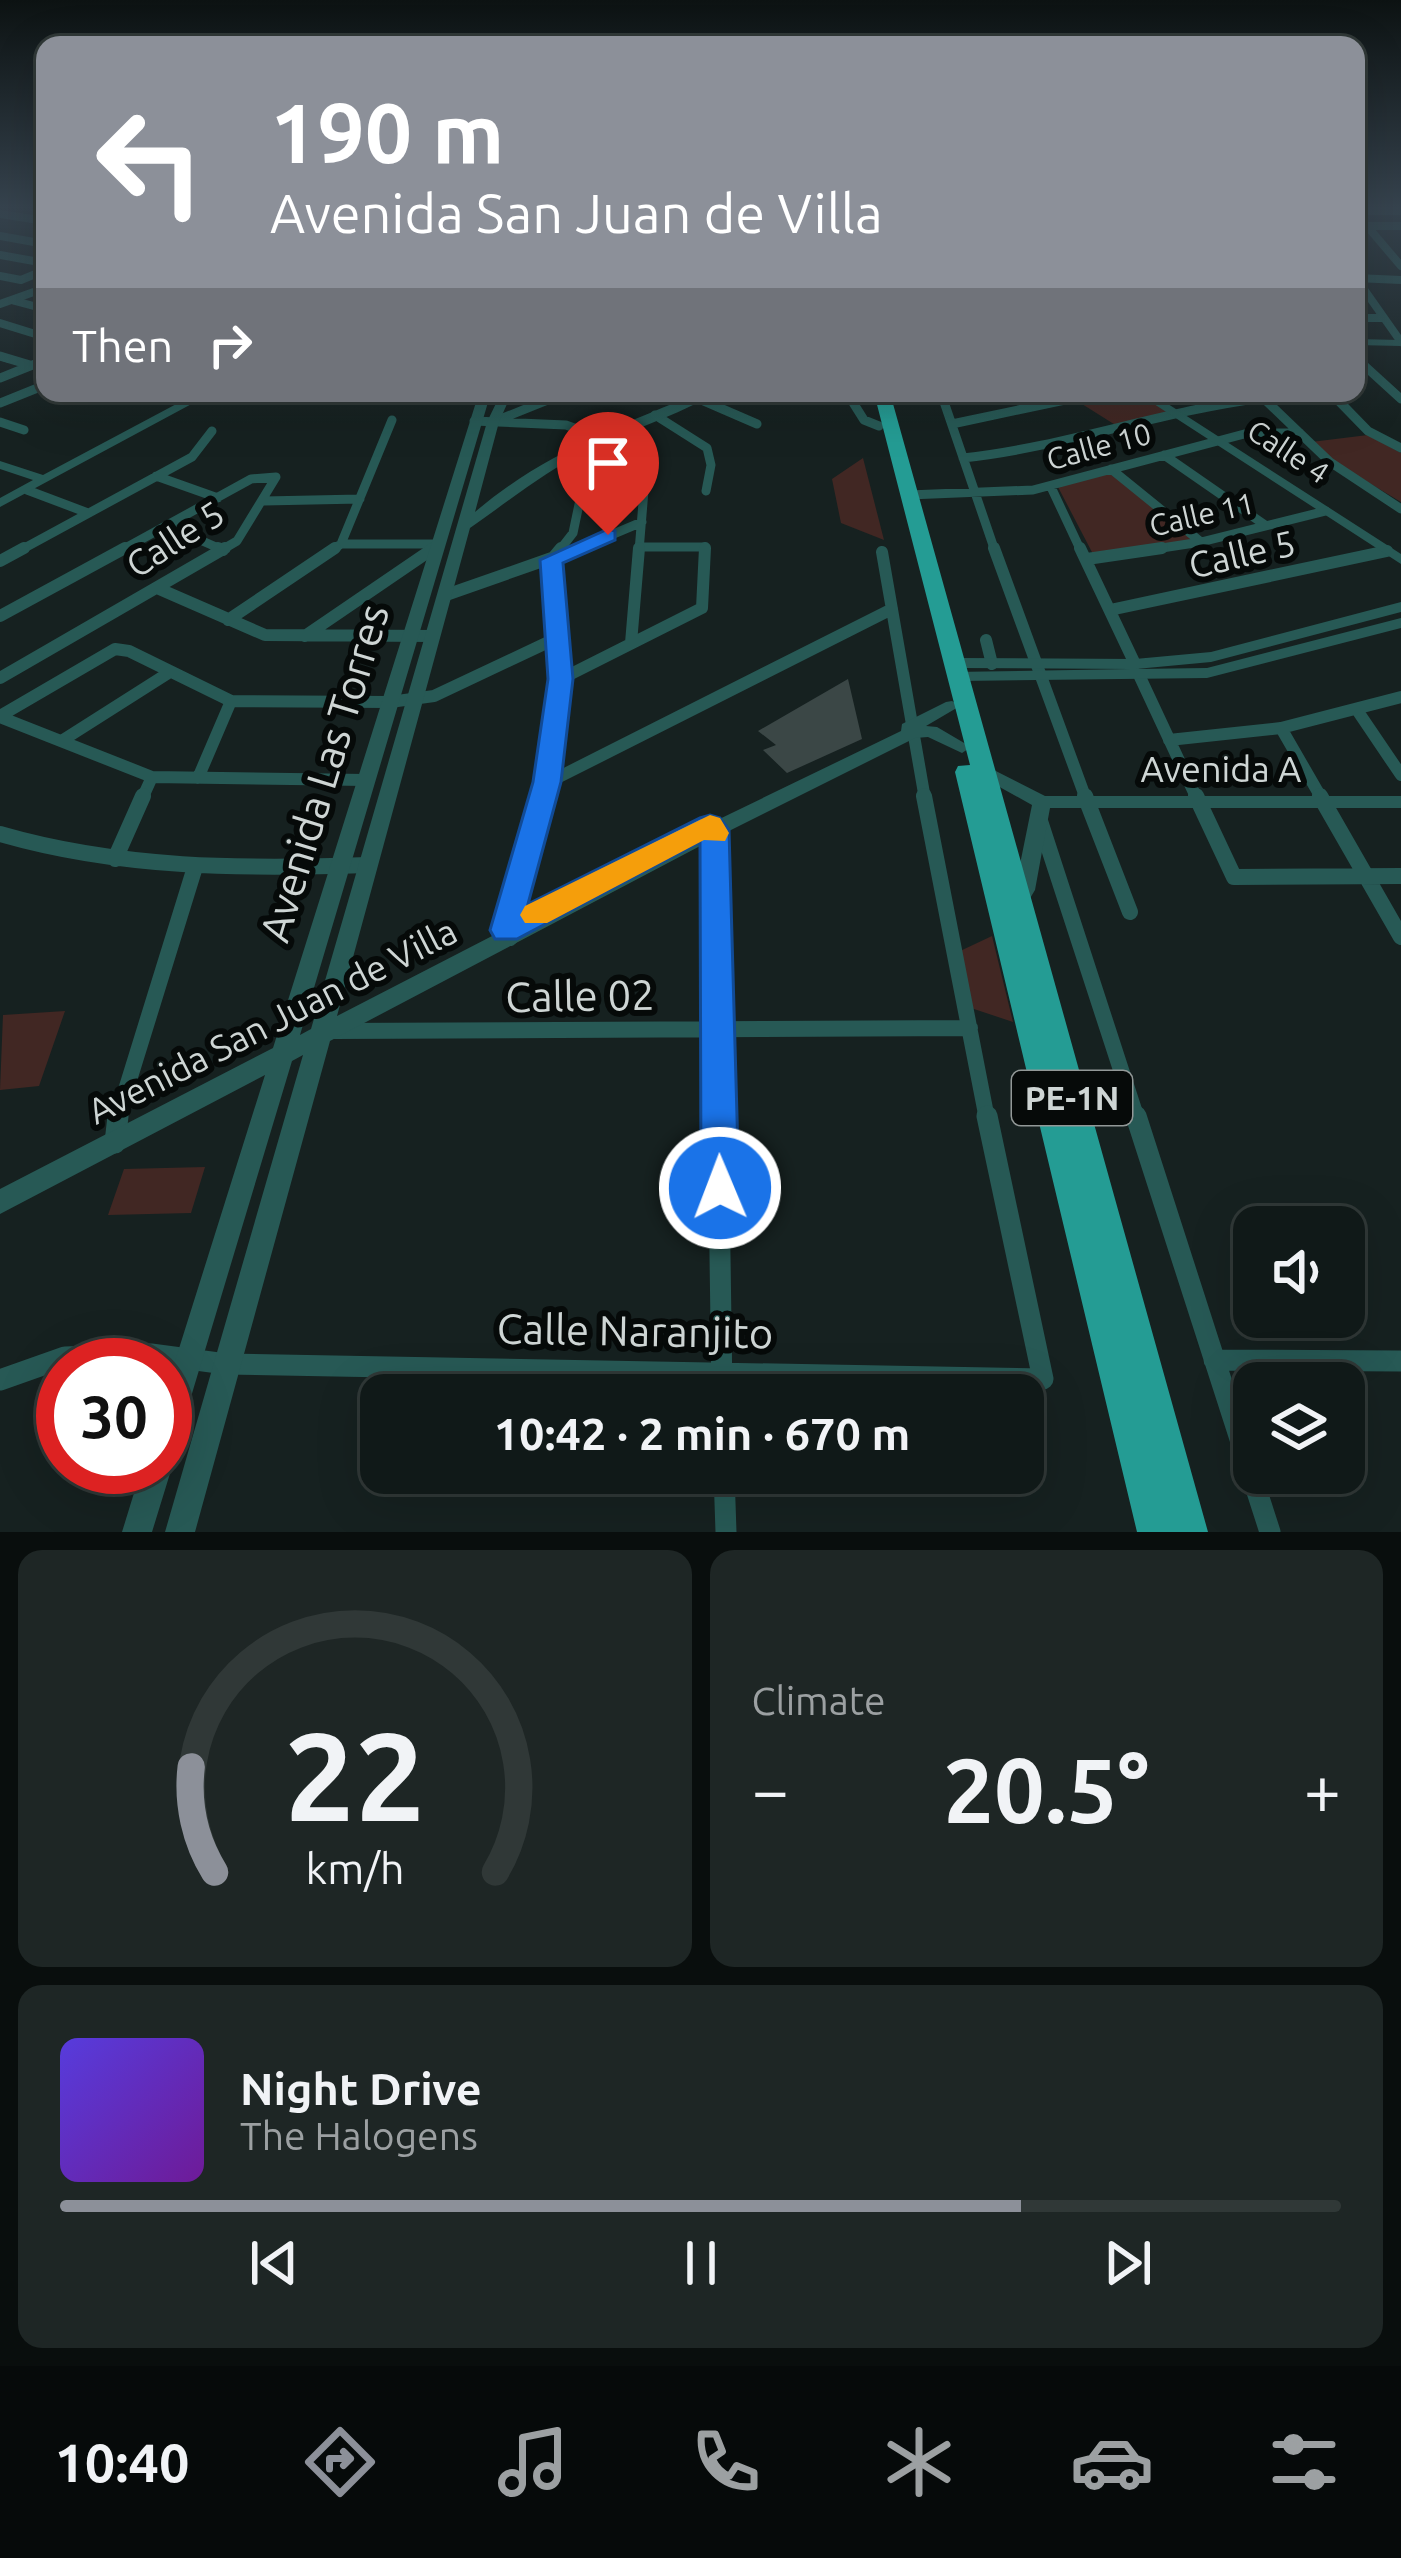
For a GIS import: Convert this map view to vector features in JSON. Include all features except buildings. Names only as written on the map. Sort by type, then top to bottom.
[{"type":"highway","name":"PE-1N","points":[[873,402],[955,682]]},
{"type":"highway","name":"PE-1N","points":[[884,402],[1158,1532]]},
{"type":"highway","name":"PE-1N","points":[[973,759],[1019,900],[1187,1532]]},
{"type":"street","points":[[1365,291],[1401,342]]},
{"type":"street","points":[[0,304],[36,292]]},
{"type":"street","points":[[12,300],[36,306]]},
{"type":"street","points":[[1365,300],[1371,300]]},
{"type":"street","points":[[1365,318],[1384,318]]},
{"type":"street","points":[[2,325],[36,334]]},
{"type":"street","points":[[1365,342],[1401,342]]},
{"type":"street","points":[[0,356],[31,365]]},
{"type":"street","points":[[0,378],[36,363]]},
{"type":"street","points":[[1365,372],[1401,399]]},
{"type":"street","points":[[0,403],[36,389]]},
{"type":"street","points":[[0,503],[189,402]]},
{"type":"street","name":"Avenida Las Torres","points":[[192,1352],[482,402]]},
{"type":"street","name":"Avenida Las Torres","points":[[180,1532],[326,1033],[368,865],[502,402]]},
{"type":"street","points":[[493,422],[543,402]]},
{"type":"street","points":[[302,638],[465,527],[508,489],[607,435],[687,402]]},
{"type":"street","points":[[706,402],[758,424]]},
{"type":"street","points":[[853,402],[865,420],[879,426]]},
{"type":"street","points":[[944,402],[1037,670],[1130,912]]},
{"type":"street","points":[[952,424],[1056,402]]},
{"type":"street","name":"Calle 4","points":[[1157,402],[1401,560]]},
{"type":"street","points":[[964,458],[1017,452],[1224,402]]},
{"type":"street","points":[[1267,402],[1330,461],[1399,506]]},
{"type":"street","points":[[1340,402],[1368,431],[1401,448]]},
{"type":"street","points":[[655,415],[705,445],[711,465],[706,490]]},
{"type":"street","points":[[228,620],[341,544],[392,420]]},
{"type":"street","points":[[474,421],[566,425],[644,451],[631,643]]},
{"type":"street","points":[[0,422],[24,430]]},
{"type":"street","points":[[0,561],[196,454],[212,431]]},
{"type":"street","name":"Calle 10","points":[[909,495],[1051,487],[1248,433],[1300,433]]},
{"type":"street","name":"Calle 5","points":[[1164,454],[1264,525]]},
{"type":"street","points":[[0,464],[45,480]]},
{"type":"street","points":[[1112,469],[1201,542]]},
{"type":"street","points":[[508,934],[547,782],[561,679],[551,560],[573,533],[587,470],[646,470]]},
{"type":"street","name":"Calle 5","points":[[0,616],[268,474],[276,479],[248,531],[223,550],[0,678]]},
{"type":"street","points":[[156,476],[218,499]]},
{"type":"street","points":[[1051,487],[1234,877],[1401,875]]},
{"type":"street","points":[[27,490],[88,513]]},
{"type":"street","points":[[264,500],[360,499]]},
{"type":"street","name":"Calle 11","points":[[1087,559],[1201,542],[1326,512]]},
{"type":"street","points":[[446,595],[551,560],[642,522]]},
{"type":"street","points":[[168,526],[223,550]]},
{"type":"street","points":[[341,544],[439,544]]},
{"type":"street","points":[[561,679],[704,605],[705,547],[640,547]]},
{"type":"street","name":"Calle 5","points":[[1110,610],[1387,551]]},
{"type":"street","points":[[882,552],[910,730],[970,1028]]},
{"type":"street","points":[[157,588],[265,635],[434,636]]},
{"type":"street","points":[[1137,670],[1211,657],[1401,607]]},
{"type":"street","points":[[547,782],[892,609]]},
{"type":"street","points":[[955,682],[992,664],[1037,670],[1233,668],[1401,623]]},
{"type":"street","points":[[0,717],[111,650],[129,651],[232,701],[390,702],[417,700],[557,638]]},
{"type":"street","points":[[986,640],[992,664]]},
{"type":"street","points":[[955,682],[1037,670]]},
{"type":"street","points":[[63,740],[170,672]]},
{"type":"street","name":"Avenida San Juan de Villa","points":[[0,1191],[326,1033],[712,827],[910,730],[955,682]]},
{"type":"street","points":[[1168,740],[1281,728],[1401,697]]},
{"type":"street","points":[[198,778],[232,701]]},
{"type":"street","points":[[1357,710],[1401,775]]},
{"type":"street","points":[[0,717],[152,777],[366,780]]},
{"type":"street","points":[[1281,728],[1401,938]]},
{"type":"street","points":[[910,730],[931,730],[973,759]]},
{"type":"street","name":"Avenida A","points":[[973,759],[1040,808],[1089,802],[1401,802]]},
{"type":"street","points":[[115,859],[152,777]]},
{"type":"street","points":[[1019,900],[1025,890],[1040,808]]},
{"type":"street","points":[[1040,808],[1270,1532]]},
{"type":"street","points":[[712,827],[722,1371]]},
{"type":"street","points":[[0,834],[115,859],[195,867],[368,865]]},
{"type":"street","points":[[114,1138],[195,867]]},
{"type":"street","name":"Calle 02","points":[[326,1033],[970,1028]]},
{"type":"street","name":"Calle Naranjito","points":[[192,1359],[226,1364],[1042,1378],[970,1028]]},
{"type":"street","name":"Avenida San Juan de Villa","points":[[0,1202],[114,1138]]},
{"type":"street","points":[[1214,1360],[1401,1360]]},
{"type":"street","name":"Calle Naranjito","points":[[0,1380],[36,1367]]},
{"type":"street","points":[[136,1532],[148,1494]]},
{"type":"street","points":[[725,1494],[726,1532]]},
{"type":"shaded area","points":[[1079,402],[1157,402],[1173,412],[1117,426]]},
{"type":"shaded area","points":[[1368,435],[1401,453],[1401,502],[1329,459],[1311,442]]},
{"type":"shaded area","points":[[863,458],[884,540],[841,523],[832,479]]},
{"type":"shaded area","points":[[1112,473],[1196,540],[1094,556],[1058,487]]},
{"type":"shaded area","points":[[992,936],[1013,1022],[971,1008],[958,952]]},
{"type":"shaded area","points":[[65,1011],[39,1086],[0,1090],[3,1015]]},
{"type":"shaded area","points":[[205,1167],[191,1213],[108,1215],[124,1169]]},
{"type":"slow traffic","points":[[536,915],[710,825],[715,833]]},
{"type":"route","points":[[608,535],[551,560],[561,679],[547,782],[506,930],[710,825],[715,830],[720,1188]]}]
